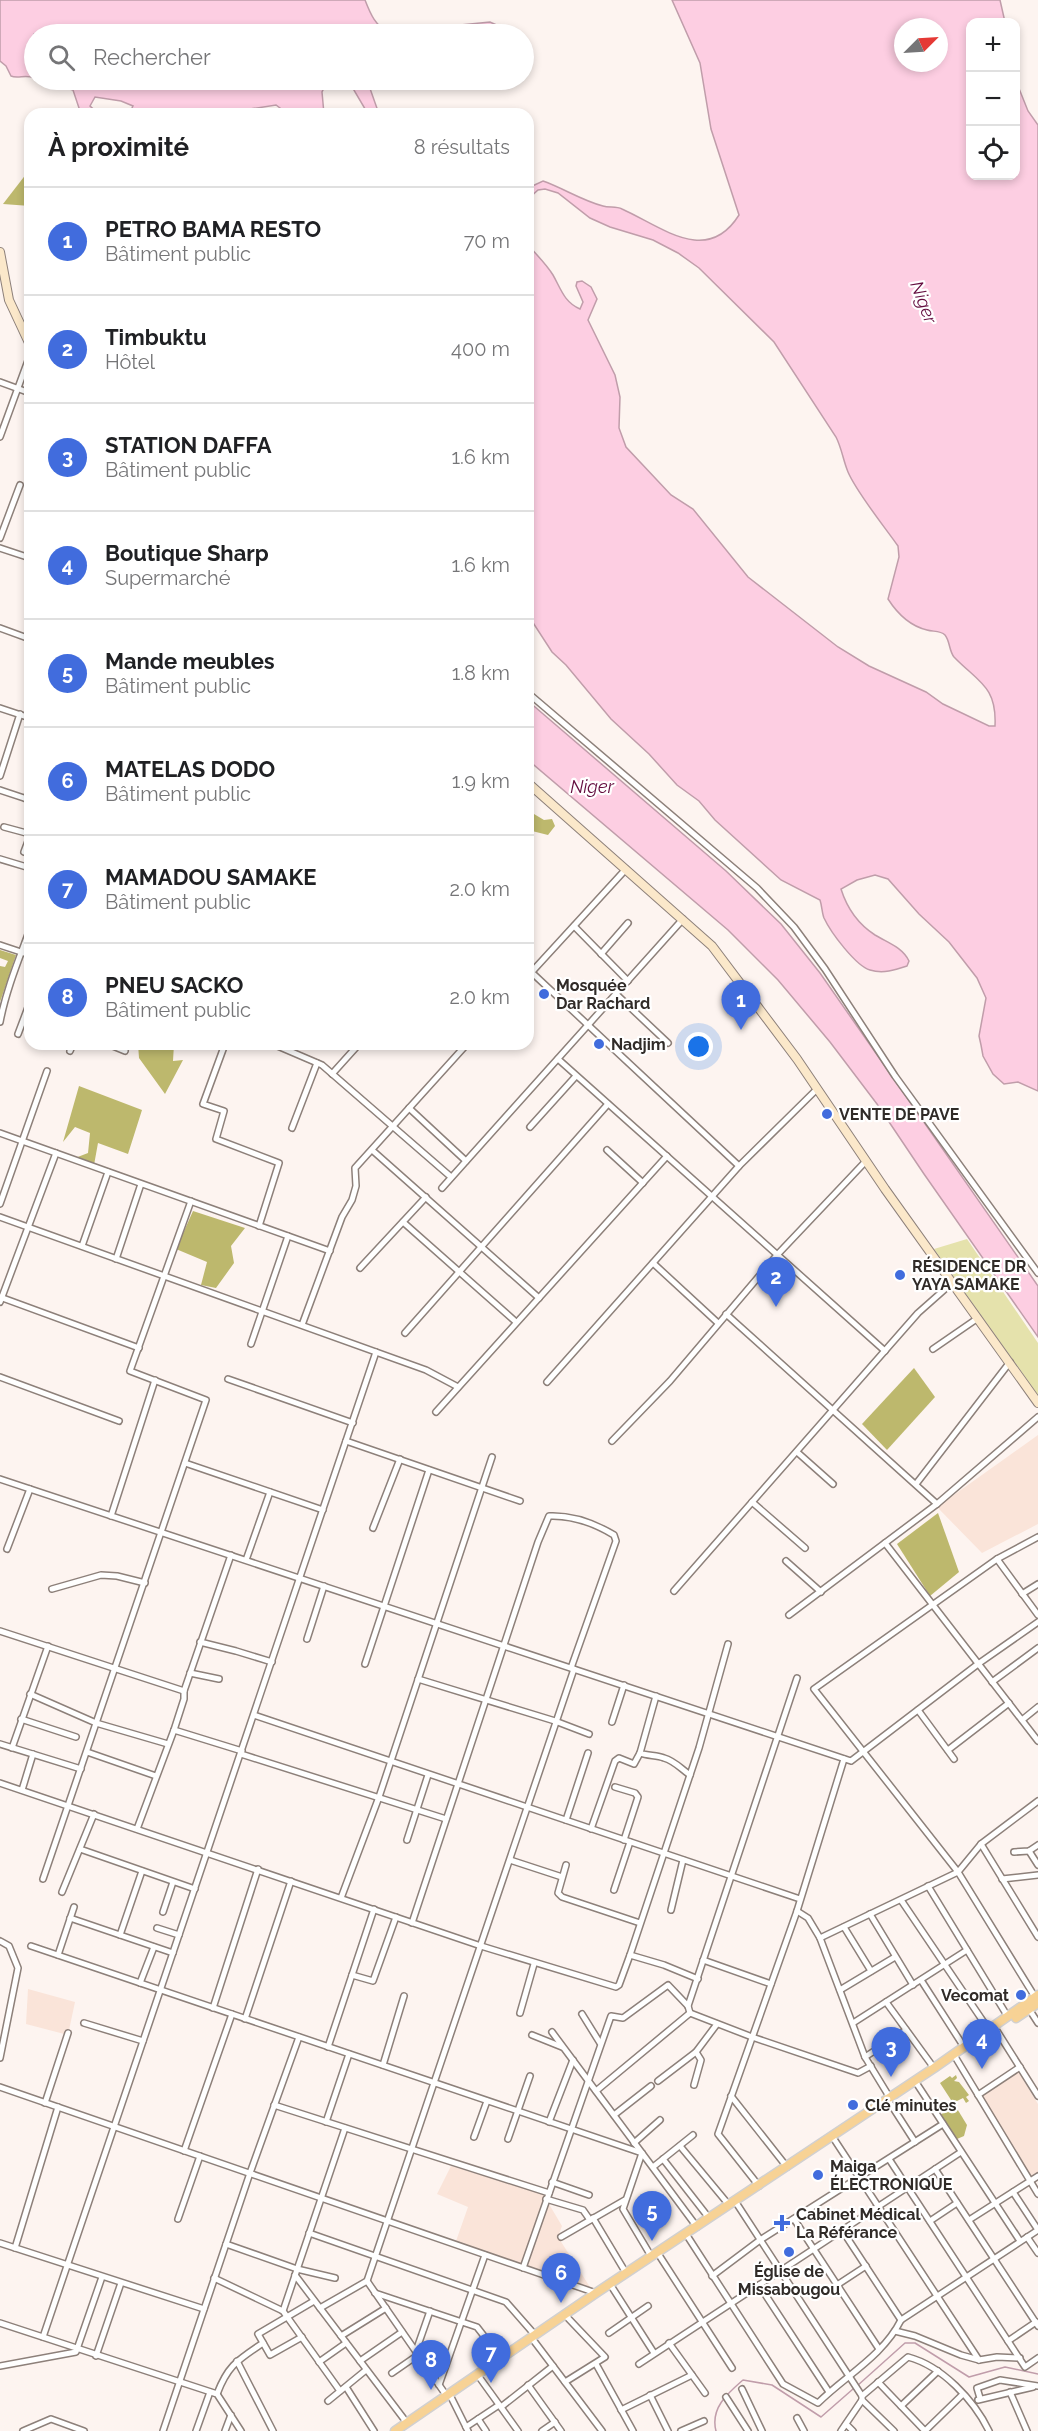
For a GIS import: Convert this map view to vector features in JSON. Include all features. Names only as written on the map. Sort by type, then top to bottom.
[{"type":"main road","points":[[0,252],[9,300],[24,332]]},
{"type":"main road","points":[[534,788],[718,952],[1038,1403]]},
{"type":"main road","points":[[395,2431],[609,2284],[964,2047],[1029,2009],[1037,1998]]},
{"type":"main road","points":[[993,2030],[1037,1998]]},
{"type":"street","points":[[0,437],[24,372]]},
{"type":"street","points":[[0,382],[24,391]]},
{"type":"street","points":[[0,538],[20,485]]},
{"type":"street","points":[[1,549],[24,556]]},
{"type":"street","points":[[0,628],[24,637]]},
{"type":"street","points":[[534,698],[757,888],[794,927],[825,969],[895,1076],[1038,1273]]},
{"type":"street","points":[[0,708],[24,716]]},
{"type":"street","points":[[0,776],[20,714]]},
{"type":"street","points":[[0,790],[24,799]]},
{"type":"street","points":[[4,827],[24,833]]},
{"type":"street","points":[[0,859],[24,866]]},
{"type":"street","points":[[534,967],[626,869]]},
{"type":"street","points":[[442,1188],[683,919]]},
{"type":"street","points":[[602,954],[628,923]]},
{"type":"street","points":[[574,926],[628,981]]},
{"type":"street","points":[[0,1022],[3,1005],[24,942]]},
{"type":"street","points":[[0,945],[24,953]]},
{"type":"street","points":[[534,976],[739,1166]]},
{"type":"street","points":[[616,994],[668,1043]]},
{"type":"street","points":[[18,1034],[24,1018]]},
{"type":"street","points":[[223,1050],[203,1104],[224,1111],[216,1139],[279,1163],[259,1226]]},
{"type":"street","points":[[287,1050],[317,1063],[332,1074],[452,1177]]},
{"type":"street","points":[[332,1074],[354,1050]]},
{"type":"street","points":[[302,1325],[342,1217],[352,1200],[357,1175],[355,1168],[462,1050]]},
{"type":"street","points":[[558,1059],[885,1352]]},
{"type":"street","points":[[292,1128],[317,1063]]},
{"type":"street","points":[[0,1204],[47,1071]]},
{"type":"street","points":[[530,1127],[576,1076]]},
{"type":"street","points":[[547,1382],[739,1166],[817,1089]]},
{"type":"street","points":[[405,1333],[608,1104]]},
{"type":"street","points":[[409,1108],[466,1161]]},
{"type":"street","points":[[0,1133],[330,1251]]},
{"type":"street","points":[[372,1150],[538,1298]]},
{"type":"street","points":[[607,1150],[643,1183]]},
{"type":"street","points":[[56,1153],[1,1299],[139,1348]]},
{"type":"street","points":[[436,1412],[667,1156]]},
{"type":"street","points":[[612,1441],[670,1381],[777,1255],[866,1161]]},
{"type":"street","points":[[82,1246],[108,1172]]},
{"type":"street","points":[[116,1258],[141,1184]]},
{"type":"street","points":[[360,1269],[426,1197]]},
{"type":"street","points":[[43,1879],[146,1583],[206,1400],[130,1371],[191,1201]]},
{"type":"street","points":[[0,1217],[426,1370],[458,1387]]},
{"type":"street","points":[[403,1222],[516,1322]]},
{"type":"street","points":[[251,1344],[288,1236]]},
{"type":"street","points":[[653,1263],[718,1323]]},
{"type":"street","points":[[674,1591],[918,1313],[953,1282]]},
{"type":"street","points":[[726,1314],[937,1504]]},
{"type":"street","points":[[933,1349],[978,1318]]},
{"type":"street","points":[[43,2337],[376,1352]]},
{"type":"street","points":[[916,1484],[1010,1362]]},
{"type":"street","points":[[0,1377],[119,1421]]},
{"type":"street","points":[[228,1379],[352,1423]]},
{"type":"street","points":[[111,1516],[154,1380]]},
{"type":"street","points":[[789,1615],[937,1504],[1038,1417]]},
{"type":"street","points":[[346,1441],[520,1501]]},
{"type":"street","points":[[797,1452],[833,1484]]},
{"type":"street","points":[[341,1898],[379,1797],[492,1457]]},
{"type":"street","points":[[373,1528],[400,1459]]},
{"type":"street","points":[[185,1463],[323,1510]]},
{"type":"street","points":[[365,1664],[429,1470]]},
{"type":"street","points":[[0,1479],[850,1761],[978,1664],[1038,1622]]},
{"type":"street","points":[[7,1549],[30,1489]]},
{"type":"street","points":[[246,1560],[270,1492]]},
{"type":"street","points":[[752,1502],[804,1548]]},
{"type":"street","points":[[320,2308],[367,2281],[376,2256],[616,1541],[614,1535],[594,1523],[549,1516],[538,1542],[412,1923]]},
{"type":"street","points":[[1037,1998],[958,1872],[814,1689],[997,1559],[1038,1537]]},
{"type":"street","points":[[885,1543],[1038,1741]]},
{"type":"street","points":[[137,1829],[174,1730],[184,1699],[184,1691],[231,1555]]},
{"type":"street","points":[[997,1559],[1038,1615]]},
{"type":"street","points":[[786,1561],[821,1592]]},
{"type":"street","points":[[52,1589],[101,1575],[117,1576],[146,1583]]},
{"type":"street","points":[[1022,1594],[1038,1584]]},
{"type":"street","points":[[308,1639],[324,1586]]},
{"type":"street","points":[[0,1631],[184,1691]]},
{"type":"street","points":[[200,1642],[272,1662]]},
{"type":"street","points":[[0,1783],[534,1964],[616,1987],[619,1985],[630,1955],[690,1775],[728,1644]]},
{"type":"street","points":[[12,1748],[48,1646]]},
{"type":"street","points":[[992,1682],[1038,1648]]},
{"type":"street","points":[[190,1673],[219,1679]]},
{"type":"street","points":[[688,2006],[797,1678]]},
{"type":"street","points":[[418,1679],[555,1721],[589,1734]]},
{"type":"street","points":[[612,1722],[624,1686]]},
{"type":"street","points":[[30,1694],[96,1723],[168,1744]]},
{"type":"street","points":[[591,1829],[615,1761],[619,1758],[634,1764],[640,1753],[656,1696]]},
{"type":"street","points":[[948,1750],[1009,1703]]},
{"type":"street","points":[[1022,1720],[1038,1707]]},
{"type":"street","points":[[918,1710],[954,1758]]},
{"type":"street","points":[[254,1715],[800,1899]]},
{"type":"street","points":[[21,1719],[76,1737]]},
{"type":"street","points":[[174,1730],[446,1819]]},
{"type":"street","points":[[0,1744],[81,1769]]},
{"type":"street","points":[[87,1752],[156,1776]]},
{"type":"street","points":[[566,1820],[588,1753]]},
{"type":"street","points":[[640,1753],[662,1756],[675,1762],[690,1775]]},
{"type":"street","points":[[22,1790],[33,1754]]},
{"type":"street","points":[[759,2186],[718,2134],[797,1911],[844,1759]]},
{"type":"street","points":[[407,1840],[428,1775]]},
{"type":"street","points":[[614,1890],[638,1797],[635,1793],[615,1787]]},
{"type":"street","points":[[820,1938],[958,1872],[981,1844],[1038,1802]]},
{"type":"street","points":[[63,1892],[94,1814]]},
{"type":"street","points":[[981,1844],[1038,1937]]},
{"type":"street","points":[[1014,1852],[1029,1851],[1038,1845]]},
{"type":"street","points":[[80,1849],[195,1889]]},
{"type":"street","points":[[1029,1851],[1038,1865]]},
{"type":"street","points":[[510,1860],[562,1877]]},
{"type":"street","points":[[671,1910],[683,1860]]},
{"type":"street","points":[[566,1865],[558,1893],[562,1897],[640,1923]]},
{"type":"street","points":[[213,2008],[258,1869]]},
{"type":"street","points":[[120,1935],[142,1871]]},
{"type":"street","points":[[1002,1879],[1038,1875]]},
{"type":"street","points":[[245,2019],[291,1881]]},
{"type":"street","points":[[163,1912],[173,1882]]},
{"type":"street","points":[[928,1887],[1008,2017]]},
{"type":"street","points":[[901,1899],[1038,2096]]},
{"type":"street","points":[[58,1955],[74,1907]]},
{"type":"street","points":[[328,2047],[374,1909]]},
{"type":"street","points":[[797,1911],[808,1918],[820,1938],[865,2057],[915,2142]]},
{"type":"street","points":[[870,1914],[913,1985]]},
{"type":"street","points":[[352,1975],[373,1981],[396,1917]]},
{"type":"street","points":[[70,1918],[173,1953]]},
{"type":"street","points":[[844,1927],[871,1971]]},
{"type":"street","points":[[157,1928],[179,1935]]},
{"type":"street","points":[[0,1941],[9,1946],[18,1968],[3,2026],[0,2058]]},
{"type":"street","points":[[32,1946],[642,2153]]},
{"type":"street","points":[[140,1983],[154,1947]]},
{"type":"street","points":[[853,2023],[967,1950]]},
{"type":"street","points":[[630,1955],[698,1979]]},
{"type":"street","points":[[840,1990],[895,1957]]},
{"type":"street","points":[[703,1960],[771,1984]]},
{"type":"street","points":[[520,2013],[534,1964]]},
{"type":"street","points":[[921,1980],[964,2047]]},
{"type":"street","points":[[523,2268],[611,2016],[623,2018],[667,1985],[688,2006],[690,2013]]},
{"type":"street","points":[[383,2065],[404,1996]]},
{"type":"street","points":[[886,2002],[934,2068]]},
{"type":"street","points":[[1029,2009],[1038,2024]]},
{"type":"street","points":[[690,2013],[858,2073],[871,2066]]},
{"type":"street","points":[[596,2091],[690,2013]]},
{"type":"street","points":[[184,2151],[232,2014]]},
{"type":"street","points":[[582,2014],[600,2043]]},
{"type":"street","points":[[84,2023],[144,2041]]},
{"type":"street","points":[[658,2081],[696,2052],[717,2024]]},
{"type":"street","points":[[865,2057],[906,2030]]},
{"type":"street","points":[[552,2032],[697,2227]]},
{"type":"street","points":[[45,2103],[68,2033]]},
{"type":"street","points":[[532,2035],[564,2047]]},
{"type":"street","points":[[163,2431],[250,2173],[299,2037]]},
{"type":"street","points":[[694,2085],[701,2060],[696,2052]]},
{"type":"street","points":[[326,2122],[350,2054]]},
{"type":"street","points":[[954,2055],[1038,2194]]},
{"type":"street","points":[[549,2122],[573,2060]]},
{"type":"street","points":[[978,2095],[1020,2067]]},
{"type":"street","points":[[508,2139],[530,2076]]},
{"type":"street","points":[[915,2081],[1020,2241]]},
{"type":"street","points":[[614,2115],[651,2086]]},
{"type":"street","points":[[0,2087],[596,2293]]},
{"type":"street","points":[[732,2096],[787,2167]]},
{"type":"street","points":[[474,2137],[487,2100]]},
{"type":"street","points":[[274,2105],[412,2149],[583,2210],[626,2273]]},
{"type":"street","points":[[15,2248],[58,2107]]},
{"type":"street","points":[[634,2143],[660,2120]]},
{"type":"street","points":[[712,2276],[760,2240],[943,2124]]},
{"type":"street","points":[[283,2311],[345,2128]]},
{"type":"street","points":[[653,2167],[693,2135]]},
{"type":"street","points":[[832,2136],[979,2360]]},
{"type":"street","points":[[680,2146],[732,2203],[760,2240],[862,2398],[894,2431]]},
{"type":"street","points":[[639,2364],[961,2152]]},
{"type":"street","points":[[642,2153],[623,2209],[732,2368]]},
{"type":"street","points":[[178,2219],[200,2156]]},
{"type":"street","points":[[889,2158],[1025,2367],[1038,2358]]},
{"type":"street","points":[[663,2159],[709,2218]]},
{"type":"street","points":[[935,2169],[1037,2324],[1008,2341]]},
{"type":"street","points":[[969,2220],[1038,2176]]},
{"type":"street","points":[[552,2182],[590,2195]]},
{"type":"street","points":[[686,2234],[783,2384],[818,2403],[829,2392],[851,2378],[865,2364],[895,2331],[901,2320],[1038,2230],[1013,2192]]},
{"type":"street","points":[[561,2236],[625,2200]]},
{"type":"street","points":[[930,2221],[957,2203]]},
{"type":"street","points":[[794,2219],[879,2349]]},
{"type":"street","points":[[842,2230],[901,2320]]},
{"type":"street","points":[[309,2233],[506,2302],[602,2431]]},
{"type":"street","points":[[1027,2236],[1038,2253]]},
{"type":"street","points":[[0,2243],[204,2309]]},
{"type":"street","points":[[226,2244],[296,2272],[335,2277]]},
{"type":"street","points":[[439,2385],[484,2255]]},
{"type":"street","points":[[837,2285],[866,2266]]},
{"type":"street","points":[[296,2272],[314,2301],[407,2423]]},
{"type":"street","points":[[0,2366],[76,2352],[102,2277]]},
{"type":"street","points":[[214,2278],[283,2311],[340,2391]]},
{"type":"street","points":[[367,2281],[439,2385],[448,2394],[467,2429],[553,2366]]},
{"type":"street","points":[[96,2356],[121,2283]]},
{"type":"street","points":[[609,2284],[654,2353]]},
{"type":"street","points":[[759,2284],[829,2392]]},
{"type":"street","points":[[375,2293],[477,2327],[501,2358]]},
{"type":"street","points":[[302,2337],[270,2355],[258,2334],[314,2301]]},
{"type":"street","points":[[609,2333],[648,2306]]},
{"type":"street","points":[[341,2336],[386,2308]]},
{"type":"street","points":[[392,2373],[417,2353],[430,2311]]},
{"type":"street","points":[[564,2315],[605,2357],[565,2382]]},
{"type":"street","points":[[0,2323],[217,2394],[242,2431]]},
{"type":"street","points":[[895,2331],[915,2336],[979,2360],[997,2357],[1020,2358]]},
{"type":"street","points":[[360,2361],[402,2332]]},
{"type":"street","points":[[217,2394],[224,2375],[237,2361],[263,2343]]},
{"type":"street","points":[[319,2362],[346,2343]]},
{"type":"street","points":[[669,2343],[705,2393]]},
{"type":"street","points":[[841,2431],[862,2398],[908,2357],[922,2361],[938,2372],[980,2412],[989,2431]]},
{"type":"street","points":[[237,2361],[273,2431]]},
{"type":"street","points":[[596,2364],[633,2431]]},
{"type":"street","points":[[328,2401],[366,2370]]},
{"type":"street","points":[[901,2406],[938,2372]]},
{"type":"street","points":[[477,2374],[518,2431]]},
{"type":"street","points":[[621,2410],[692,2375]]},
{"type":"street","points":[[980,2398],[977,2388],[999,2380],[1038,2386]]},
{"type":"street","points":[[878,2382],[925,2431],[962,2395]]},
{"type":"street","points":[[528,2385],[561,2431]]},
{"type":"street","points":[[973,2405],[980,2398],[1038,2386]]},
{"type":"street","points":[[346,2387],[374,2431]]},
{"type":"street","points":[[742,2389],[762,2431]]},
{"type":"street","points":[[196,2431],[210,2392]]},
{"type":"street","points":[[1010,2392],[1027,2431]]},
{"type":"street","points":[[650,2395],[668,2431]]},
{"type":"street","points":[[726,2397],[748,2431]]},
{"type":"street","points":[[225,2431],[231,2415]]},
{"type":"street","points":[[797,2418],[804,2431]]},
{"type":"street","points":[[23,2431],[51,2419],[69,2428],[84,2431]]},
{"type":"street","points":[[478,2419],[486,2431]]},
{"type":"street","points":[[681,2431],[704,2421]]},
{"type":"street","points":[[542,2431],[555,2422]]},
{"type":"street","points":[[846,2424],[852,2431]]},
{"type":"shaded area","points":[[24,177],[24,206],[3,204]]},
{"type":"shaded area","points":[[534,814],[544,820],[552,819],[555,826],[548,835],[534,832]]},
{"type":"shaded area","points":[[0,950],[16,955],[0,1002],[0,966],[5,967],[8,961],[0,958]]},
{"type":"shaded area","points":[[138,1050],[174,1050],[173,1061],[183,1060],[165,1094],[139,1058]]},
{"type":"shaded area","points":[[79,1086],[142,1110],[128,1154],[98,1143],[94,1165],[75,1158],[88,1153],[90,1133],[75,1127],[63,1142]]},
{"type":"shaded area","points":[[193,1211],[245,1228],[231,1246],[234,1263],[216,1288],[201,1285],[207,1262],[176,1249]]},
{"type":"shaded area","points":[[967,1239],[1038,1343],[1038,1395],[934,1249]]},
{"type":"shaded area","points":[[914,1368],[935,1397],[887,1450],[862,1424]]},
{"type":"shaded area","points":[[1038,1435],[1038,1524],[982,1553],[937,1507]]},
{"type":"shaded area","points":[[938,1513],[959,1572],[930,1596],[897,1544]]},
{"type":"shaded area","points":[[28,1989],[75,2002],[68,2035],[26,2024]]},
{"type":"shaded area","points":[[1018,2071],[1038,2104],[1038,2172],[1031,2177],[980,2094]]},
{"type":"shaded area","points":[[956,2075],[957,2078],[954,2081],[959,2082],[969,2095],[966,2097],[969,2101],[966,2103],[963,2098],[953,2103],[940,2083]]},
{"type":"shaded area","points":[[956,2107],[967,2125],[964,2136],[957,2139],[940,2115]]},
{"type":"shaded area","points":[[451,2166],[543,2194],[562,2226],[558,2237],[590,2287],[455,2244],[468,2207],[437,2194]]},
{"type":"water","points":[[0,0],[365,0],[377,24],[24,24],[24,76],[11,76],[6,66],[0,61]]},
{"type":"water","points":[[672,0],[1000,0],[1004,18],[966,18],[966,180],[1020,180],[1020,91],[1028,111],[1038,125],[1038,1091],[1018,1082],[1004,1084],[993,1074],[983,1056],[979,1036],[986,998],[977,978],[949,942],[919,914],[888,879],[875,875],[857,880],[841,889],[846,903],[858,921],[869,931],[899,949],[909,961],[907,966],[884,972],[870,970],[851,956],[824,918],[820,900],[781,880],[715,820],[699,801],[677,785],[649,754],[611,719],[566,665],[552,652],[534,624],[534,252],[551,271],[570,303],[580,309],[583,302],[576,286],[577,282],[582,281],[591,287],[597,299],[588,320],[615,375],[620,397],[619,428],[626,447],[671,495],[693,509],[748,577],[838,647],[869,666],[926,692],[943,704],[989,726],[995,726],[993,702],[989,693],[978,679],[954,657],[945,635],[929,631],[910,622],[888,599],[899,557],[898,546],[858,490],[848,472],[836,437],[774,342],[699,268],[678,253],[653,240],[610,227],[590,218],[558,193],[545,189],[534,194],[534,185],[543,181],[596,204],[622,209],[684,238],[698,240],[713,238],[726,230],[739,215],[711,129],[700,63]]},
{"type":"water","points":[[490,22],[494,24],[470,24]]},
{"type":"water","points":[[73,90],[323,90],[323,108],[280,108],[276,105],[256,108],[132,108],[133,106],[121,101],[95,97],[90,106],[92,108],[79,108]]},
{"type":"water","points":[[354,90],[371,90],[377,108],[364,108]]},
{"type":"water","name":"Niger","points":[[534,706],[726,871],[781,924],[820,973],[1038,1286],[1038,1337],[877,1104],[830,1042],[778,980],[728,930],[534,765]]},
{"type":"waterway","points":[[857,2386],[905,2343],[915,2343],[969,2377],[1005,2367],[1038,2374]]},
{"type":"waterway","points":[[716,2431],[718,2408],[726,2396],[743,2380],[772,2385],[821,2417],[853,2389]]},
{"type":"place","name":"Mosquée Dar Rachard","points":[[544,994]]},
{"type":"place","name":"PETRO BAMA RESTO","points":[[741,1030]]},
{"type":"place","name":"Nadjim","points":[[599,1044]]},
{"type":"place","name":"VENTE DE PAVE","points":[[827,1114]]},
{"type":"place","name":"RÉSIDENCE DR YAYA SAMAKE","points":[[900,1275]]},
{"type":"place","name":"Timbuktu","points":[[776,1307]]},
{"type":"place","name":"Vecomat","points":[[1021,1995]]},
{"type":"place","name":"Boutique Sharp","points":[[982,2069]]},
{"type":"place","name":"STATION DAFFA","points":[[891,2077]]},
{"type":"place","name":"Clé minutes","points":[[853,2105]]},
{"type":"place","name":"Maiga ÉLECTRONIQUE","points":[[818,2175]]},
{"type":"place","name":"Cabinet Médical La Référance","points":[[782,2223]]},
{"type":"place","name":"Mande meubles","points":[[652,2241]]},
{"type":"place","name":"Église de Missabougou","points":[[789,2252]]},
{"type":"place","name":"MATELAS DODO","points":[[561,2303]]},
{"type":"place","name":"MAMADOU SAMAKE","points":[[491,2383]]},
{"type":"place","name":"PNEU SACKO","points":[[431,2390]]}]
